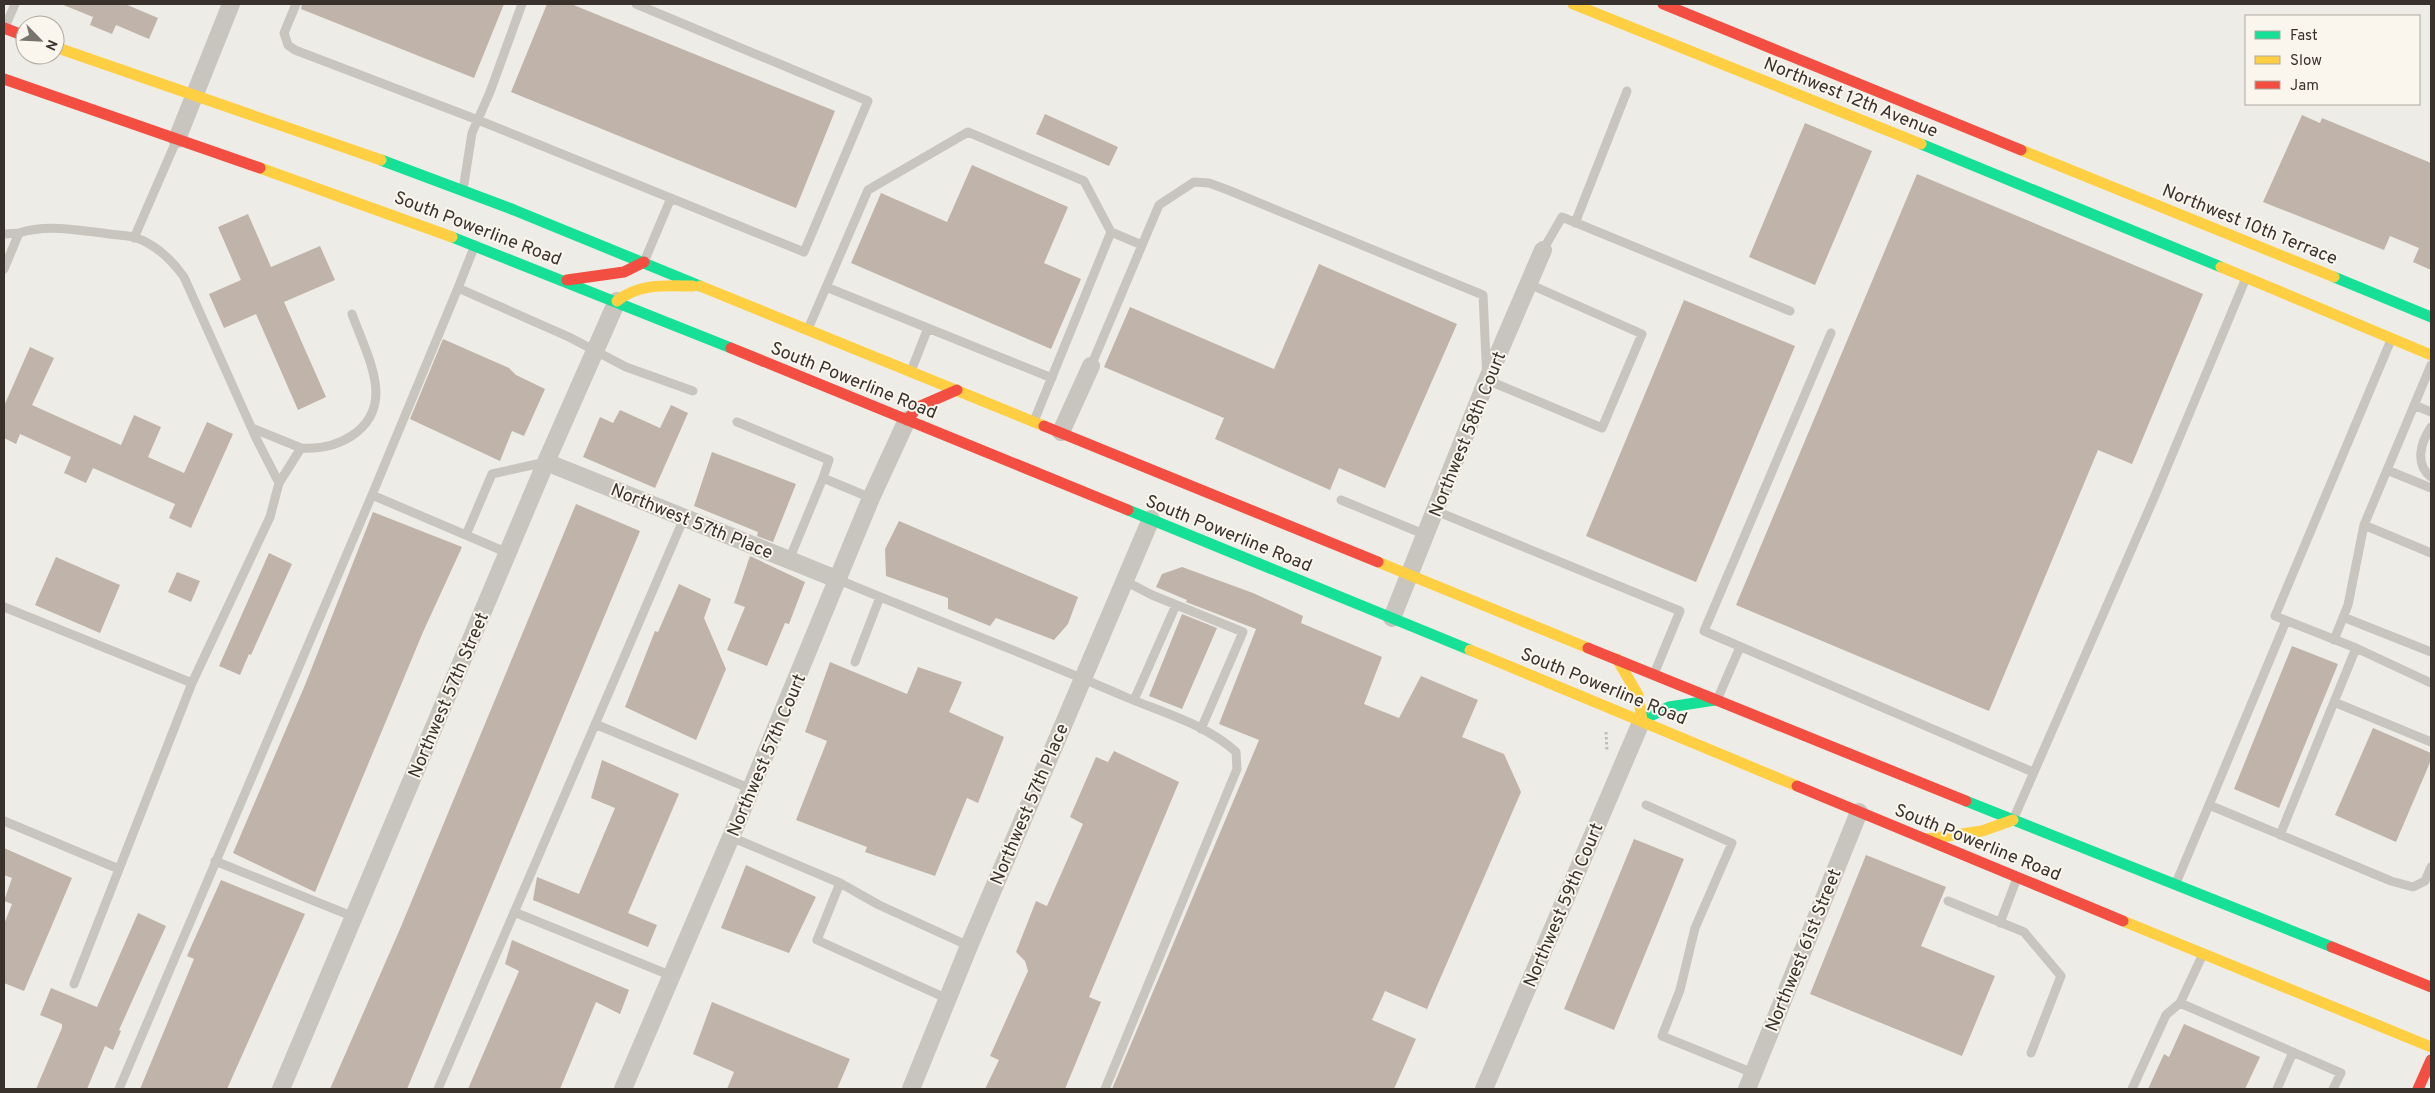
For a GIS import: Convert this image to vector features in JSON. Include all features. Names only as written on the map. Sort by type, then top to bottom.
[{"type":"main road","name":"Northwest 12th Avenue","points":[[1573,4],[2116,223],[2221,262],[2246,278]]},
{"type":"main road","name":"Northwest 12th Avenue","points":[[1663,4],[2056,163]]},
{"type":"main road","name":"South Powerline Road","points":[[65,50],[463,190],[705,286],[2013,820],[2176,883],[2431,987]]},
{"type":"main road","name":"South Powerline Road","points":[[4,79],[475,245],[565,280],[1642,720],[1925,840],[2431,1047]]},
{"type":"main road","name":"Northwest 10th Terrace","points":[[2056,163],[2230,239],[2431,317]]},
{"type":"main road","points":[[565,280],[624,272],[644,262]]},
{"type":"main road","points":[[2246,278],[2431,355]]},
{"type":"main road","points":[[616,302],[630,291],[640,288],[705,286]]},
{"type":"main road","points":[[907,420],[918,407],[957,390]]},
{"type":"main road","points":[[1617,659],[1639,696],[1642,720],[1669,707],[1717,700]]},
{"type":"main road","points":[[1925,840],[1970,834],[2013,820]]},
{"type":"main road","points":[[2418,1089],[2431,1060]]},
{"type":"street","points":[[177,139],[232,4]]},
{"type":"street","name":"Northwest 58th Court","points":[[1392,618],[1487,380],[1543,250]]},
{"type":"street","name":"Northwest 57th Street","points":[[281,1089],[546,462],[616,302]]},
{"type":"street","points":[[1061,432],[1091,366]]},
{"type":"street","name":"Northwest 57th Court","points":[[623,1089],[839,580],[871,498],[907,420]]},
{"type":"street","name":"Northwest 57th Place","points":[[546,462],[839,580]]},
{"type":"street","name":"Northwest 57th Place","points":[[911,1089],[969,946],[1151,519]]},
{"type":"street","name":"Northwest 59th Court","points":[[1484,1089],[1642,720]]},
{"type":"street","name":"Northwest 61st Street","points":[[1750,1081],[1859,812]]},
{"type":"lane","points":[[4,28],[15,4]]},
{"type":"lane","points":[[296,4],[284,33],[288,45],[295,50],[478,120],[804,252],[868,102],[636,4]]},
{"type":"lane","points":[[463,190],[472,133],[522,4]]},
{"type":"lane","points":[[1575,223],[1627,91]]},
{"type":"lane","points":[[808,329],[868,190],[968,132],[1084,181],[1111,232],[1142,245]]},
{"type":"lane","points":[[134,238],[177,139]]},
{"type":"lane","points":[[1091,366],[1159,205],[1194,182],[1209,183],[1228,190],[1483,295],[1487,380],[1602,428],[1642,334],[1529,284]]},
{"type":"lane","points":[[644,262],[671,198]]},
{"type":"lane","points":[[1543,250],[1562,217],[1790,311]]},
{"type":"lane","points":[[4,234],[19,233],[34,228],[59,228],[134,238],[160,251],[172,261],[184,277],[279,483]]},
{"type":"lane","points":[[1034,421],[1111,232]]},
{"type":"lane","points":[[4,269],[19,233]]},
{"type":"lane","points":[[119,1089],[372,495],[475,245]]},
{"type":"lane","points":[[2013,820],[2154,498],[2246,278]]},
{"type":"lane","points":[[826,286],[1052,378]]},
{"type":"lane","points":[[458,288],[595,350],[626,367],[693,391]]},
{"type":"lane","points":[[252,428],[301,448],[317,450],[345,441],[358,431],[370,414],[376,394],[374,374],[352,314]]},
{"type":"lane","points":[[911,371],[928,328]]},
{"type":"lane","points":[[1831,333],[1704,631],[2033,772]]},
{"type":"lane","points":[[2392,338],[2275,616],[2356,648],[2431,684]]},
{"type":"lane","points":[[2334,640],[2348,605],[2364,525],[2431,365]]},
{"type":"lane","points":[[2414,405],[2431,412]]},
{"type":"lane","points":[[736,422],[829,460],[789,560]]},
{"type":"lane","points":[[2431,427],[2420,453],[2422,465],[2431,476]]},
{"type":"lane","points":[[74,984],[192,683],[270,517],[279,483],[301,448]]},
{"type":"lane","points":[[466,535],[492,474],[546,462]]},
{"type":"lane","points":[[2387,470],[2431,488]]},
{"type":"lane","points":[[823,478],[871,498]]},
{"type":"lane","points":[[372,495],[508,553]]},
{"type":"lane","points":[[1341,500],[1426,535]]},
{"type":"lane","points":[[1436,511],[1680,611],[1654,674]]},
{"type":"lane","points":[[438,1089],[684,518]]},
{"type":"lane","points":[[2364,525],[2431,553]]},
{"type":"lane","points":[[839,580],[1082,678],[1201,729],[1226,743],[1236,752],[1237,769],[1105,1089]]},
{"type":"lane","points":[[1125,581],[1176,605],[1243,632],[1201,729]]},
{"type":"lane","points":[[855,662],[880,597]]},
{"type":"lane","points":[[1134,700],[1176,605]]},
{"type":"lane","points":[[4,607],[192,683]]},
{"type":"lane","points":[[2344,617],[2431,652]]},
{"type":"lane","points":[[2176,883],[2286,621]]},
{"type":"lane","points":[[1717,700],[1740,647]]},
{"type":"lane","points":[[2280,835],[2356,648]]},
{"type":"lane","points":[[2334,702],[2431,742]]},
{"type":"lane","points":[[595,724],[751,789]]},
{"type":"lane","points":[[1646,805],[1732,843],[1695,928],[1680,990],[1662,1036],[1750,1081]]},
{"type":"lane","points":[[2209,805],[2391,880],[2413,887],[2425,880],[2431,867]]},
{"type":"lane","points":[[4,821],[119,869]]},
{"type":"lane","points":[[731,837],[840,882],[879,905],[969,946]]},
{"type":"lane","points":[[215,860],[354,917]]},
{"type":"lane","points":[[2000,923],[2017,877]]},
{"type":"lane","points":[[840,882],[817,940],[948,999]]},
{"type":"lane","points":[[1948,902],[2024,932],[2061,976],[2031,1052]]},
{"type":"lane","points":[[514,912],[672,976]]},
{"type":"lane","points":[[2132,1089],[2166,1015],[2180,1003],[2203,954]]},
{"type":"lane","points":[[2180,1003],[2340,1073],[2333,1089]]},
{"type":"lane","points":[[2277,1089],[2293,1052]]},
{"type":"building","points":[[61,4],[125,4],[158,18],[149,39],[116,25],[112,34],[90,25],[93,17]]},
{"type":"building","points":[[302,4],[504,4],[474,78],[301,9]]},
{"type":"building","points":[[547,4],[571,4],[835,111],[796,208],[511,92]]},
{"type":"building","points":[[1045,114],[1118,147],[1109,166],[1036,134]]},
{"type":"building","points":[[2302,115],[2320,123],[2322,118],[2431,163],[2431,270],[2413,262],[2419,248],[2390,236],[2384,250],[2263,202]]},
{"type":"building","points":[[1805,123],[1872,151],[1815,285],[1749,257]]},
{"type":"building","points":[[972,165],[1068,207],[1044,263],[1081,279],[1051,349],[851,263],[881,193],[947,222]]},
{"type":"building","points":[[1917,174],[2203,294],[2132,464],[2098,450],[1989,711],[1736,605]]},
{"type":"building","points":[[248,214],[271,267],[320,246],[335,280],[284,302],[326,397],[298,410],[256,314],[224,328],[209,294],[241,280],[218,227]]},
{"type":"building","points":[[1319,264],[1457,324],[1385,488],[1339,468],[1330,490],[1215,439],[1224,418],[1104,367],[1130,307],[1274,369]]},
{"type":"building","points":[[1684,300],[1795,346],[1696,582],[1586,536]]},
{"type":"building","points":[[443,339],[509,368],[516,375],[545,389],[524,436],[512,431],[500,461],[410,419]]},
{"type":"building","points":[[30,347],[54,358],[32,405],[121,445],[134,415],[161,427],[148,457],[184,473],[207,422],[233,434],[191,528],[169,518],[175,504],[93,468],[86,483],[64,473],[71,457],[20,434],[16,444],[4,438],[4,406]]},
{"type":"building","points":[[671,405],[688,413],[655,488],[583,457],[600,417],[613,423],[620,410],[660,428]]},
{"type":"building","points":[[712,452],[796,484],[773,542],[757,536],[758,532],[694,506]]},
{"type":"building","points":[[576,504],[640,531],[407,1089],[330,1089],[400,929]]},
{"type":"building","points":[[373,512],[462,547],[423,632],[315,892],[233,853],[305,685]]},
{"type":"building","points":[[899,521],[1078,597],[1068,624],[1054,640],[996,618],[990,626],[948,609],[948,598],[886,576],[885,549]]},
{"type":"building","points":[[269,553],[292,564],[240,675],[219,666]]},
{"type":"building","points":[[750,556],[805,582],[789,624],[785,623],[767,666],[727,650],[745,607],[734,603]]},
{"type":"building","points":[[56,557],[120,585],[100,633],[35,605]]},
{"type":"building","points":[[1182,567],[1253,593],[1303,616],[1301,623],[1382,657],[1364,704],[1399,718],[1421,676],[1478,700],[1462,737],[1504,754],[1521,792],[1427,1009],[1385,991],[1372,1020],[1416,1039],[1394,1089],[1112,1089],[1259,740],[1219,724],[1256,629],[1186,602],[1187,600],[1156,587],[1162,574]]},
{"type":"building","points":[[177,572],[200,581],[191,602],[168,592]]},
{"type":"building","points":[[679,584],[711,599],[704,618],[726,669],[696,740],[625,707],[655,631],[658,632]]},
{"type":"building","points":[[1182,614],[1217,628],[1182,709],[1149,696]]},
{"type":"building","points":[[2292,646],[2338,664],[2279,808],[2234,789]]},
{"type":"building","points":[[830,662],[907,694],[918,667],[962,682],[949,712],[1004,737],[978,803],[967,798],[935,876],[865,852],[867,847],[796,820],[827,741],[805,732]]},
{"type":"building","points":[[2373,728],[2431,753],[2431,760],[2396,842],[2335,815]]},
{"type":"building","points":[[1114,751],[1179,782],[1089,997],[1101,1002],[1065,1089],[985,1089],[999,1060],[990,1056],[1028,971],[1025,961],[1016,952],[1036,901],[1047,906],[1083,824],[1070,817],[1096,757],[1108,762]]},
{"type":"building","points":[[602,760],[679,794],[628,913],[657,925],[648,947],[533,900],[537,877],[579,894],[615,808],[591,798]]},
{"type":"building","points":[[1634,839],[1684,859],[1614,1030],[1564,1009]]},
{"type":"building","points":[[4,848],[72,878],[24,991],[4,983],[4,924],[12,904],[4,901],[12,878],[4,875]]},
{"type":"building","points":[[1866,855],[1946,887],[1921,946],[1995,976],[1962,1056],[1810,994]]},
{"type":"building","points":[[746,865],[816,897],[789,953],[721,928]]},
{"type":"building","points":[[221,880],[305,914],[227,1089],[140,1089],[194,959],[187,956]]},
{"type":"building","points":[[138,913],[166,926],[119,1030],[121,1031],[113,1050],[105,1046],[87,1089],[36,1089],[62,1028],[62,1024],[40,1015],[51,988],[97,1007]]},
{"type":"building","points":[[512,940],[629,990],[620,1014],[596,1002],[560,1089],[468,1089],[519,971],[505,964]]},
{"type":"building","points":[[712,1002],[850,1059],[837,1089],[727,1089],[734,1072],[693,1054]]},
{"type":"building","points":[[2184,1024],[2260,1057],[2245,1089],[2148,1089],[2164,1054],[2169,1057]]},
{"type":"traffic: fast","points":[[1921,144],[2221,267]]},
{"type":"traffic: fast","points":[[381,160],[514,210],[700,286]]},
{"type":"traffic: fast","points":[[452,237],[731,348]]},
{"type":"traffic: fast","points":[[2334,277],[2431,317]]},
{"type":"traffic: fast","points":[[1128,510],[1470,650]]},
{"type":"traffic: fast","points":[[1642,720],[1669,707],[1715,700]]},
{"type":"traffic: fast","points":[[1966,801],[2332,947]]},
{"type":"traffic: slow","points":[[1573,4],[1921,144]]},
{"type":"traffic: slow","points":[[65,50],[381,160]]},
{"type":"traffic: slow","points":[[2021,150],[2334,277]]},
{"type":"traffic: slow","points":[[260,168],[452,237]]},
{"type":"traffic: slow","points":[[2221,267],[2431,355]]},
{"type":"traffic: slow","points":[[617,301],[625,295],[644,288],[693,286]]},
{"type":"traffic: slow","points":[[700,286],[1044,426]]},
{"type":"traffic: slow","points":[[1378,562],[1588,648]]},
{"type":"traffic: slow","points":[[1470,650],[1797,786]]},
{"type":"traffic: slow","points":[[1617,659],[1638,695],[1642,720]]},
{"type":"traffic: slow","points":[[1927,839],[1982,831],[2013,820]]},
{"type":"traffic: slow","points":[[2123,921],[2431,1047]]},
{"type":"traffic: jam","points":[[1663,4],[2021,150]]},
{"type":"traffic: jam","points":[[4,28],[15,32]]},
{"type":"traffic: jam","points":[[4,79],[260,168]]},
{"type":"traffic: jam","points":[[567,280],[624,272],[644,262]]},
{"type":"traffic: jam","points":[[731,348],[1128,510]]},
{"type":"traffic: jam","points":[[907,420],[918,407],[957,390]]},
{"type":"traffic: jam","points":[[1044,426],[1378,562]]},
{"type":"traffic: jam","points":[[1588,648],[1966,801]]},
{"type":"traffic: jam","points":[[1797,786],[2123,921]]},
{"type":"traffic: jam","points":[[2332,947],[2431,987]]},
{"type":"traffic: jam","points":[[2418,1089],[2431,1060]]}]
